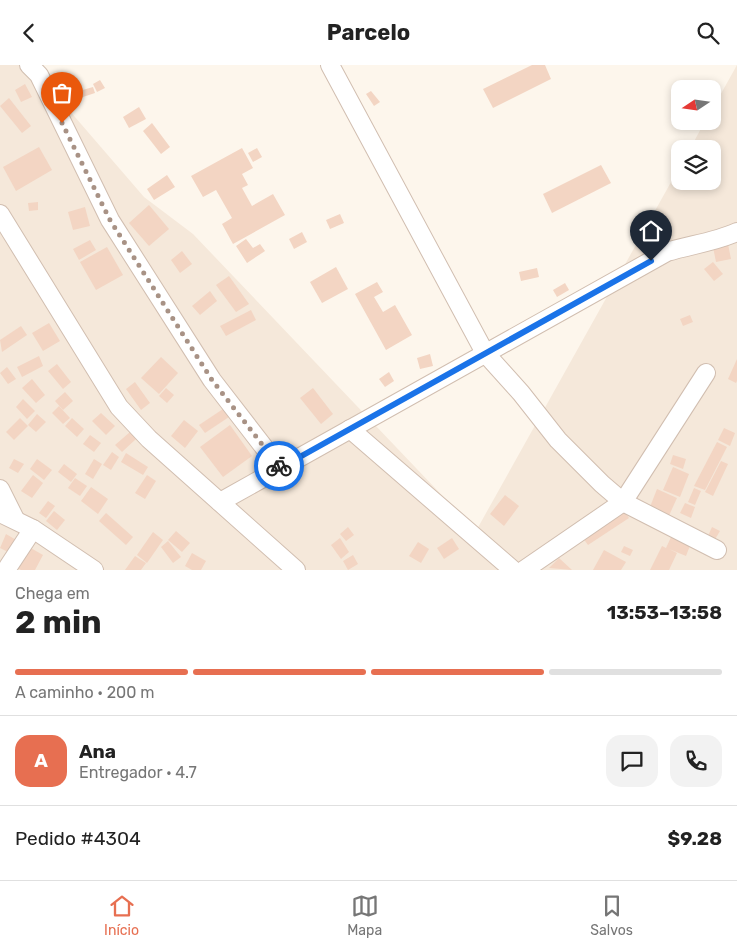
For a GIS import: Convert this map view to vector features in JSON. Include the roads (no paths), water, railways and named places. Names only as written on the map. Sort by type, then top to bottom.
[{"type":"street","points":[[30,65],[39,75],[110,220],[212,380],[280,468]]},
{"type":"street","points":[[330,65],[485,353],[521,393],[558,440],[623,502],[717,550]]},
{"type":"street","points":[[0,214],[119,407],[149,439],[296,570]]},
{"type":"street","points":[[220,502],[667,252],[693,244],[723,239],[737,232]]},
{"type":"street","points":[[524,570],[623,502],[706,373]]},
{"type":"street","points":[[350,429],[514,570]]},
{"type":"street","points":[[0,489],[8,516],[33,529],[94,570]]},
{"type":"street","points":[[6,570],[33,529]]}]
